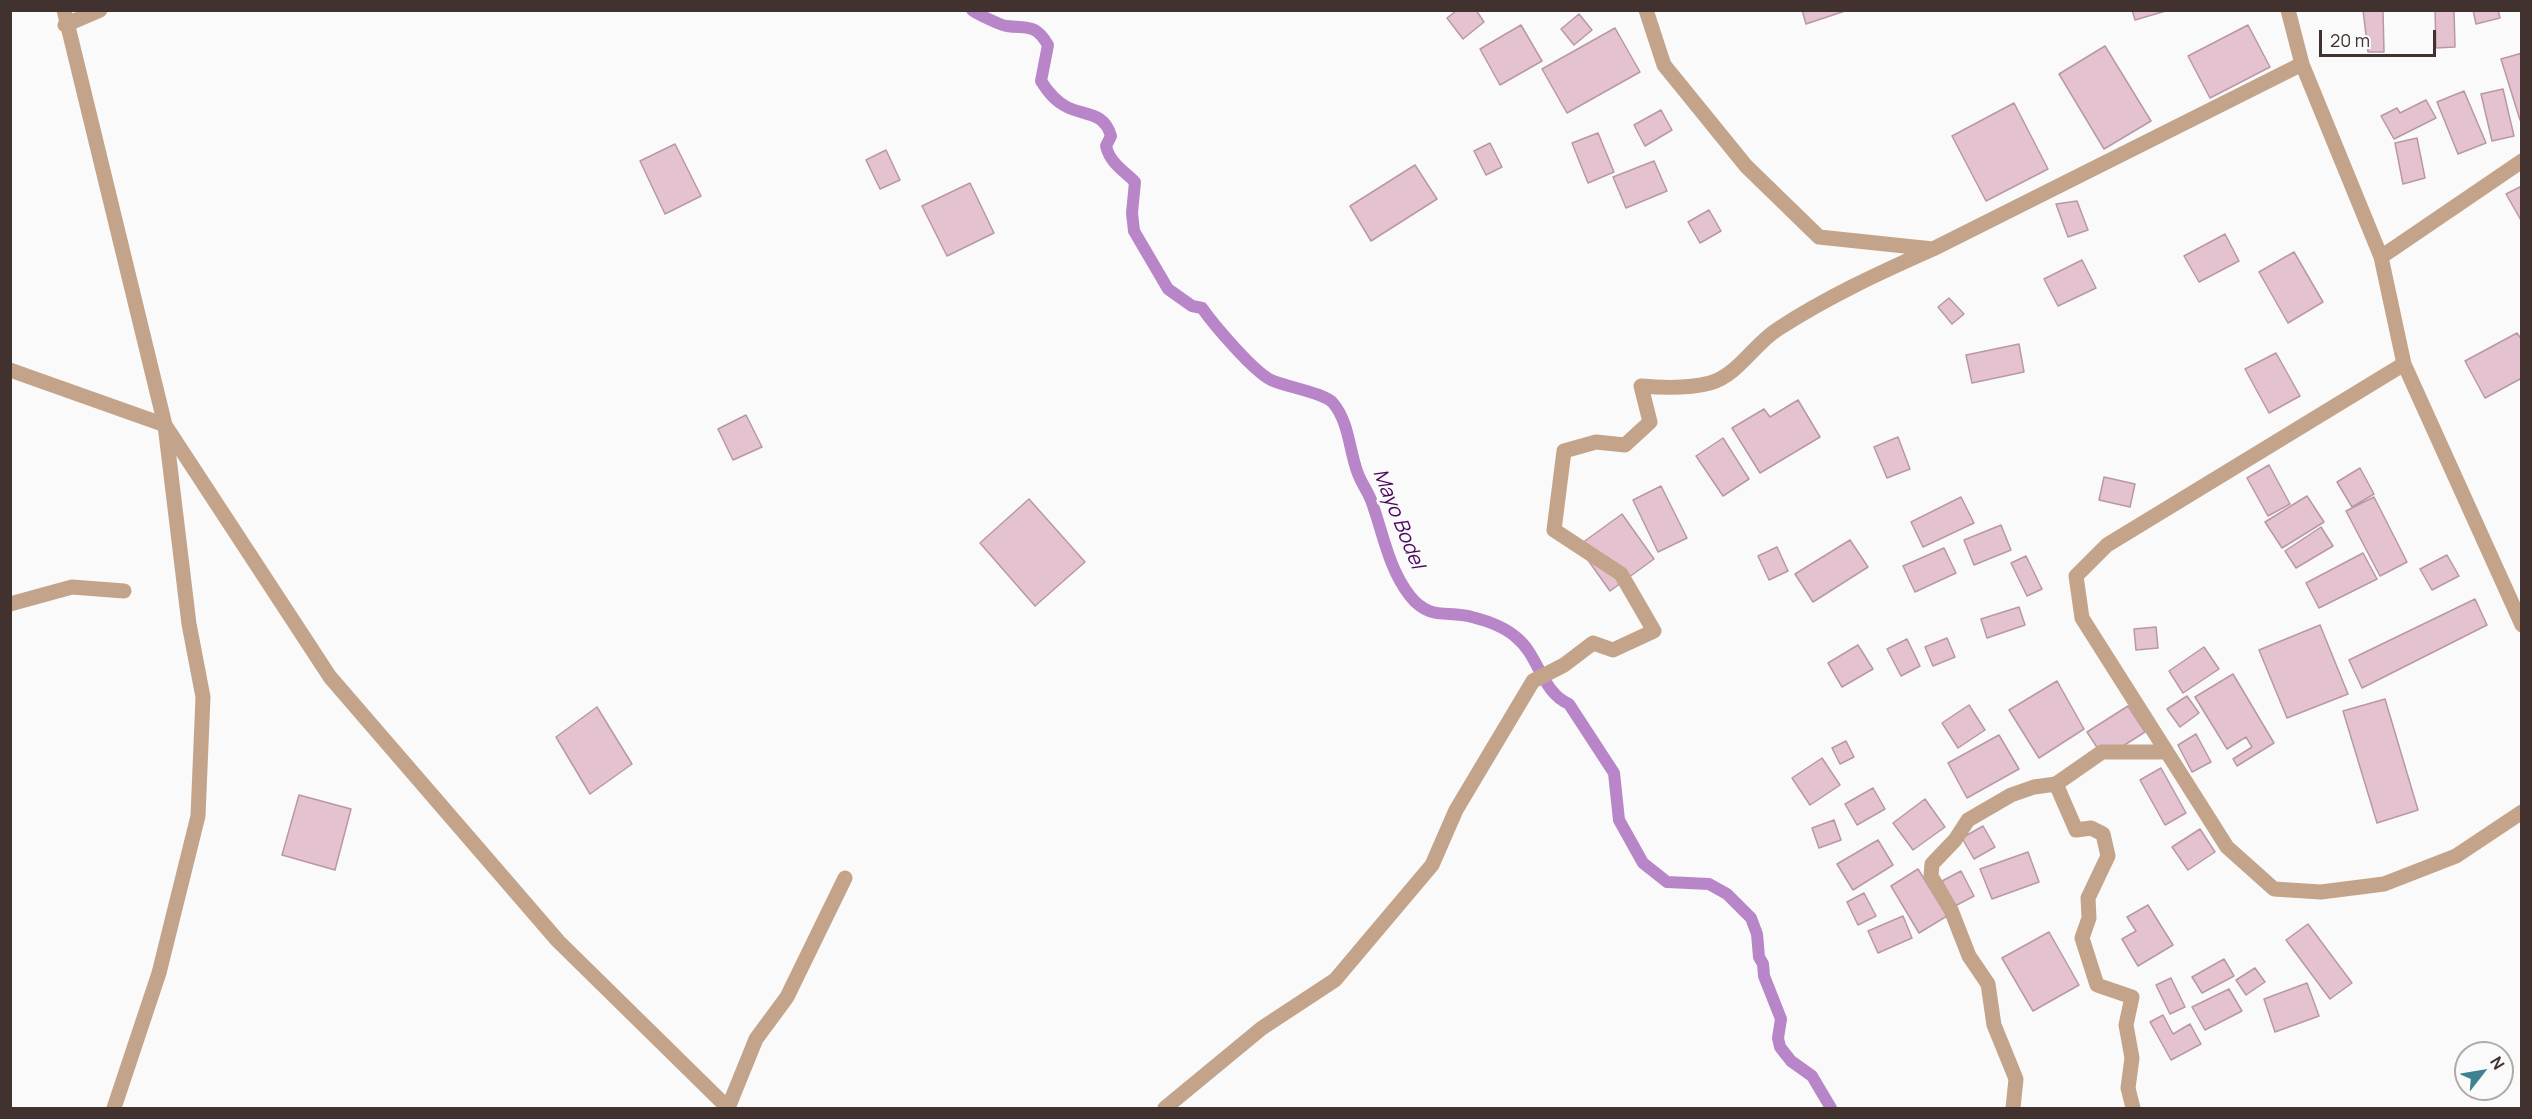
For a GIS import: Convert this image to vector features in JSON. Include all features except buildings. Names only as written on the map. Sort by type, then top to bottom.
[{"type":"street","points":[[100,10],[65,17],[165,425],[189,624],[203,698],[198,816],[159,973],[114,1108]]},
{"type":"street","points":[[1646,10],[1664,65],[1746,166],[1819,237],[1933,249]]},
{"type":"street","points":[[2288,10],[2302,64],[2382,257],[2404,364],[2522,626]]},
{"type":"street","points":[[1165,1108],[1262,1028],[1335,980],[1432,865],[1456,810],[1533,681],[1564,665],[1593,643],[1613,650],[1654,631],[1622,574],[1554,530],[1564,451],[1596,442],[1624,445],[1650,422],[1641,386],[1669,389],[1711,383],[1733,369],[1775,331],[1857,283],[1933,249],[2302,64]]},
{"type":"street","points":[[2382,257],[2522,161]]},
{"type":"street","points":[[2404,364],[2107,545],[2076,576],[2082,618],[2227,847],[2274,889],[2321,892],[2384,884],[2456,856],[2522,812]]},
{"type":"street","points":[[10,370],[165,425],[330,677],[558,941],[728,1108],[756,1039],[787,997],[845,878]]},
{"type":"street","points":[[10,604],[72,587],[124,591]]},
{"type":"street","points":[[2013,1108],[2016,1079],[1994,1025],[1988,984],[1969,956],[1951,910],[1931,876],[1932,864],[1955,840],[1968,820],[2011,795],[2034,787],[2056,784],[2102,752],[2167,752]]},
{"type":"street","points":[[2056,784],[2076,830],[2091,828],[2103,834],[2108,856],[2088,898],[2089,918],[2082,938],[2097,985],[2132,997],[2126,1025],[2132,1058],[2127,1088],[2133,1108]]},
{"type":"waterway","name":"Mayo Bodel","points":[[972,10],[1004,25],[1030,28],[1039,33],[1048,45],[1041,81],[1046,89],[1063,105],[1093,115],[1104,122],[1111,136],[1106,146],[1108,152],[1118,166],[1135,182],[1132,213],[1134,231],[1168,289],[1192,306],[1202,308],[1234,347],[1263,375],[1278,383],[1322,396],[1333,403],[1346,427],[1357,471],[1371,500],[1391,562],[1410,596],[1417,604],[1432,612],[1484,620],[1517,638],[1531,654],[1553,692],[1569,704],[1614,773],[1619,820],[1643,863],[1667,882],[1709,884],[1727,894],[1751,918],[1757,934],[1759,957],[1763,964],[1764,976],[1781,1019],[1778,1038],[1780,1047],[1791,1061],[1812,1076],[1831,1108]]}]
